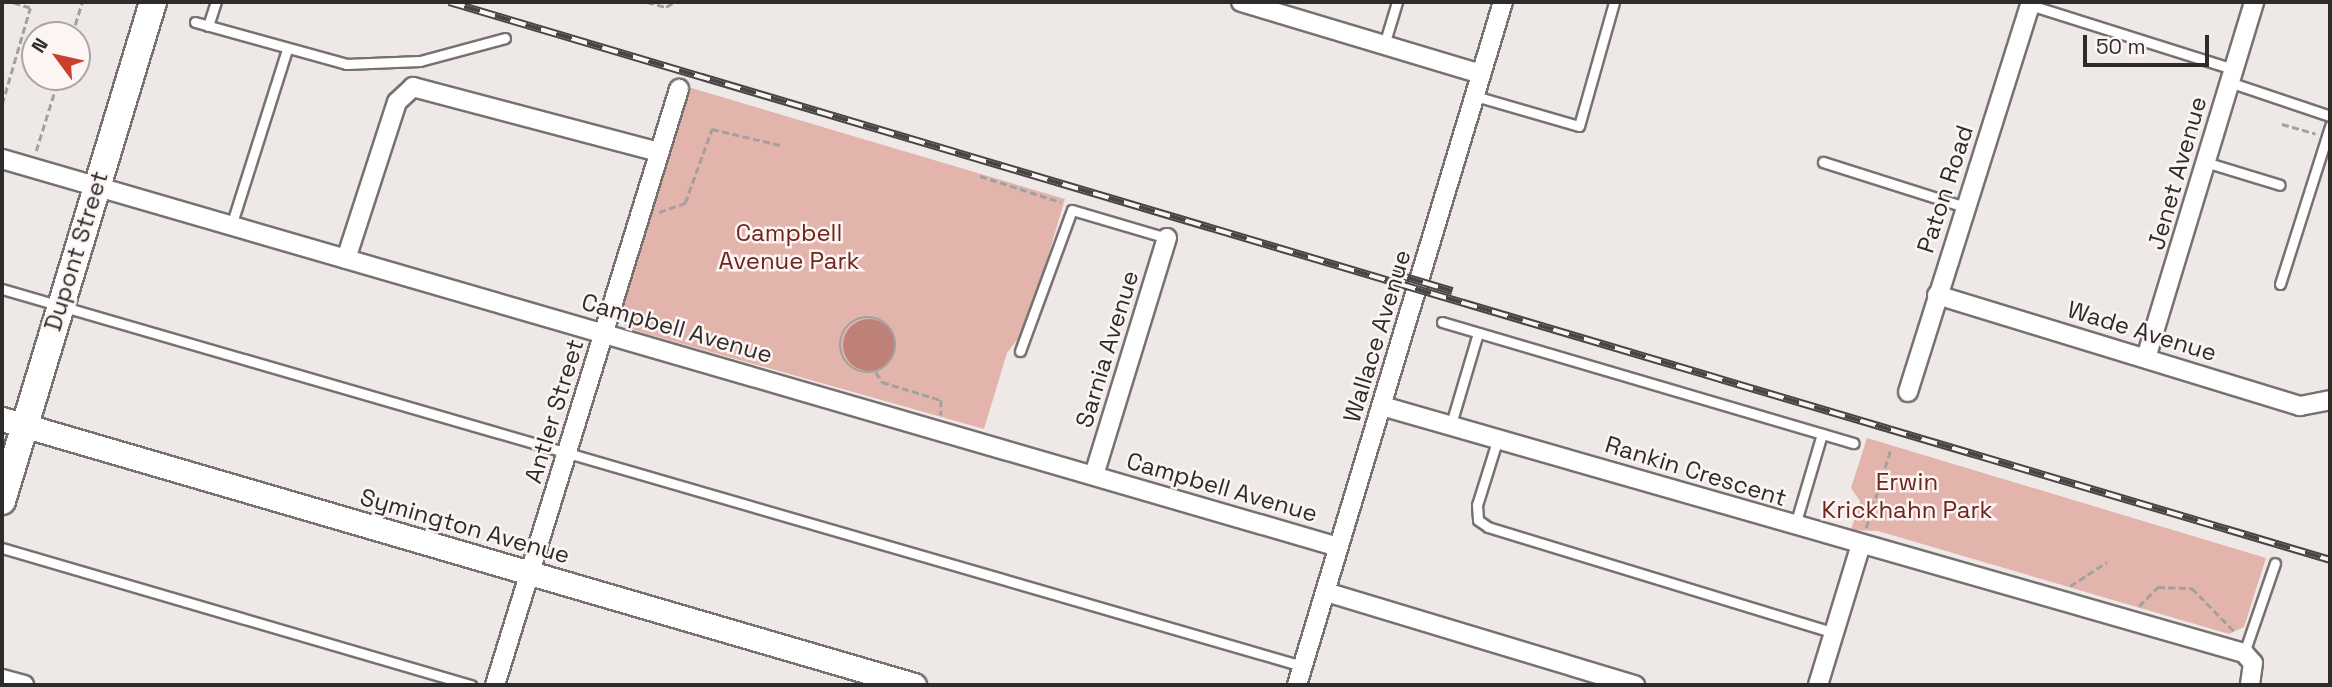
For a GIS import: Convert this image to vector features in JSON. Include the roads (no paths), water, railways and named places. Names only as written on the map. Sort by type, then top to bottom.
[{"type":"main road","name":"Dupont Street","points":[[2,500],[13,423],[57,307],[153,2]]},
{"type":"street","points":[[1241,2],[1482,74]]},
{"type":"street","name":"Wallace Avenue","points":[[1297,685],[1503,2]]},
{"type":"street","name":"Jenet Avenue","points":[[2147,358],[2254,2]]},
{"type":"street","name":"Paton Road","points":[[1908,392],[2031,3]]},
{"type":"street","points":[[346,259],[397,102],[413,88],[659,152]]},
{"type":"street","name":"Antler Street","points":[[495,685],[679,89]]},
{"type":"street","name":"Campbell Avenue","points":[[2,159],[1338,547]]},
{"type":"street","name":"Sarnia Avenue","points":[[1094,475],[1167,238]]},
{"type":"street","name":"Wade Avenue","points":[[1937,295],[2300,406],[2330,400]]},
{"type":"street","name":"Rankin Crescent","points":[[1382,405],[1795,526],[1860,548],[1879,547],[2241,645]]},
{"type":"street","name":"Symington Avenue","points":[[13,423],[914,685]]},
{"type":"street","points":[[1818,685],[1860,548]]},
{"type":"street","points":[[1326,592],[1635,685]]},
{"type":"street","points":[[2241,645],[2253,663],[2250,685]]},
{"type":"street","points":[[2,679],[23,685]]},
{"type":"lane","points":[[208,26],[216,2]]},
{"type":"lane","points":[[1384,45],[1397,2]]},
{"type":"lane","points":[[1475,96],[1579,126],[1614,2]]},
{"type":"lane","points":[[2031,3],[2231,75],[2330,116]]},
{"type":"lane","points":[[195,22],[346,64],[385,65],[505,38]]},
{"type":"lane","points":[[231,226],[287,49]]},
{"type":"lane","points":[[2280,284],[2330,126]]},
{"type":"lane","points":[[1823,162],[1965,207]]},
{"type":"lane","points":[[2205,162],[2280,185]]},
{"type":"lane","points":[[1020,351],[1072,210],[1167,238]]},
{"type":"lane","points":[[2,289],[1303,666]]},
{"type":"lane","points":[[1442,322],[1854,443]]},
{"type":"lane","points":[[1451,424],[1478,333]]},
{"type":"lane","points":[[1795,526],[1822,434]]},
{"type":"lane","points":[[1498,438],[1477,505],[1478,520],[1488,527],[1834,633]]},
{"type":"lane","points":[[2,548],[471,685]]},
{"type":"lane","points":[[2241,645],[2275,563]]},
{"type":"railway","points":[[449,2],[2330,560]]},
{"type":"railway","points":[[1392,273],[1452,291]]},
{"type":"park label","name":"Campbell Avenue Park","points":[[789,247]]},
{"type":"park label","name":"Erwin Krickhahn Park","points":[[1907,496]]}]
